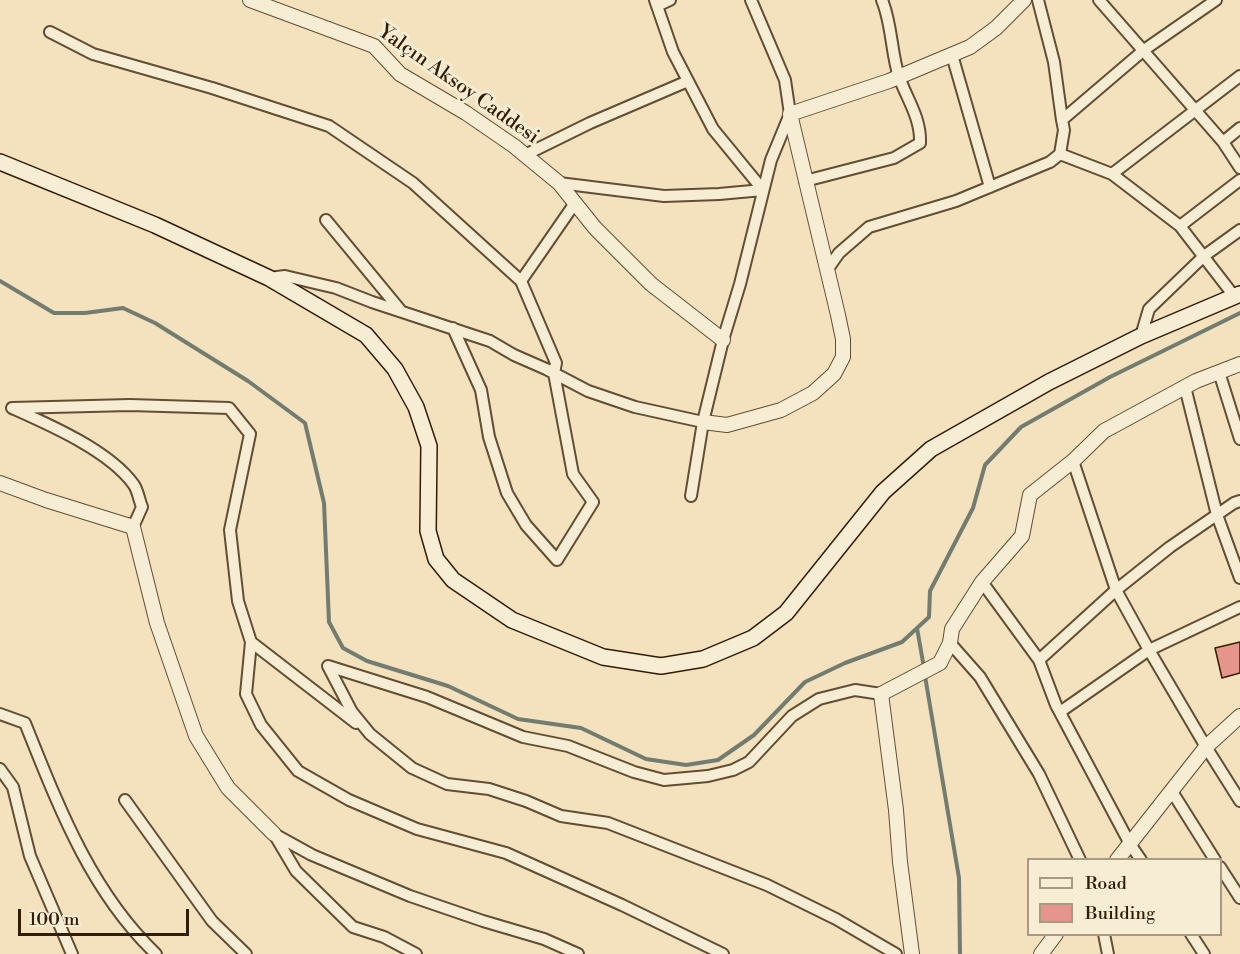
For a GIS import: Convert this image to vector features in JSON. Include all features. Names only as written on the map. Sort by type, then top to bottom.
[{"type":"main road","points":[[0,162],[155,225],[269,278],[366,335],[395,369],[416,406],[429,446],[428,531],[436,560],[453,580],[512,620],[603,657],[661,666],[703,659],[753,638],[786,613],[883,492],[931,449],[1049,382],[1141,336],[1237,295]]},
{"type":"street","name":"Yalçın Aksoy Caddesi","points":[[250,0],[374,46],[400,74],[466,113],[525,155],[559,183],[595,228],[651,284],[723,340]]},
{"type":"street","points":[[670,0],[656,3],[673,52],[713,129],[763,190]]},
{"type":"street","points":[[269,278],[285,276],[306,280],[402,311],[490,341],[514,356],[554,373],[588,392],[634,407],[703,422],[727,425],[781,410],[813,393],[834,374],[843,357],[843,339],[805,181],[785,80],[751,0]]},
{"type":"street","points":[[690,496],[703,422],[723,340],[740,284],[771,160],[790,114],[899,77],[970,47],[996,28],[1024,0]]},
{"type":"street","points":[[827,270],[839,253],[869,227],[956,201],[1050,162],[1060,154],[1064,130],[1054,62],[1038,0]]},
{"type":"street","points":[[1099,0],[1224,142],[1240,168]]},
{"type":"street","points":[[1062,120],[1144,50],[1216,0]]},
{"type":"street","points":[[805,181],[894,158],[920,143],[921,133],[913,105],[899,77],[886,1]]},
{"type":"street","points":[[50,32],[93,54],[212,88],[329,126],[413,183],[520,281],[556,363],[554,373],[573,474],[593,502],[557,560],[526,525],[507,493],[489,437],[481,390],[453,328]]},
{"type":"street","points":[[952,55],[990,187]]},
{"type":"street","points":[[1112,174],[1240,76]]},
{"type":"street","points":[[525,155],[590,123],[688,81]]},
{"type":"street","points":[[1224,142],[1240,128]]},
{"type":"street","points":[[1060,154],[1112,174],[1180,226],[1237,295]]},
{"type":"street","points":[[1180,226],[1240,180]]},
{"type":"street","points":[[559,183],[664,196],[763,190]]},
{"type":"street","points":[[520,281],[575,203]]},
{"type":"street","points":[[326,220],[402,311]]},
{"type":"street","points":[[1141,336],[1149,309],[1204,256],[1240,230]]},
{"type":"street","points":[[370,734],[352,712],[328,666],[428,697],[523,737],[568,746],[634,772],[664,780],[708,776],[733,770],[749,762],[792,716],[819,699],[855,690],[881,694],[940,663],[950,643],[952,629],[982,582],[1022,536],[1029,495],[1073,461],[1104,432],[1185,387],[1240,364]]},
{"type":"street","points":[[1220,372],[1240,440]]},
{"type":"street","points":[[1185,387],[1216,515],[1240,578]]},
{"type":"street","points":[[416,954],[384,937],[353,927],[296,872],[274,834],[228,788],[196,736],[157,623],[132,527],[142,507],[135,488],[122,471],[66,432],[12,408],[130,405],[229,408],[250,434],[230,530],[238,601],[251,642],[246,694],[261,725],[298,771],[349,800],[417,829],[506,853],[622,905],[723,954]]},
{"type":"street","points":[[1073,461],[1116,590],[1206,747],[1240,801]]},
{"type":"street","points":[[0,483],[132,527]]},
{"type":"street","points":[[1039,660],[1116,590],[1170,547],[1240,501]]},
{"type":"street","points":[[982,582],[1039,660],[1060,712],[1140,858]]},
{"type":"street","points":[[1060,712],[1149,650],[1240,607]]},
{"type":"street","points":[[251,642],[412,768],[447,784],[489,789],[561,816],[608,823],[767,885],[836,919],[896,954]]},
{"type":"street","points":[[950,643],[980,677],[1039,774],[1079,858]]},
{"type":"street","points":[[881,694],[912,954]]},
{"type":"street","points":[[0,714],[25,723],[66,824],[105,892],[142,940],[156,954]]},
{"type":"street","points":[[1119,858],[1206,747],[1240,716]]},
{"type":"street","points":[[0,769],[13,787],[30,856],[72,954]]},
{"type":"street","points":[[1171,790],[1214,858]]},
{"type":"street","points":[[125,800],[212,921],[246,954]]},
{"type":"street","points":[[274,834],[312,855],[410,896],[544,939],[578,954]]},
{"type":"street","points":[[1222,869],[1240,898]]},
{"type":"street","points":[[1041,954],[1054,936]]},
{"type":"street","points":[[1104,936],[1108,954]]},
{"type":"street","points":[[1192,936],[1204,954]]},
{"type":"building","points":[[1240,642],[1240,673],[1222,678],[1215,648]]},
{"type":"waterway","points":[[0,281],[54,313],[85,313],[123,308],[155,323],[248,381],[305,423],[324,503],[329,622],[343,648],[367,661],[448,686],[518,719],[581,728],[646,759],[686,765],[718,760],[754,735],[805,682],[845,663],[902,642],[929,617],[930,591],[973,508],[985,465],[1021,427],[1110,377],[1240,313]]},
{"type":"waterway","points":[[917,628],[924,668]]},
{"type":"waterway","points":[[925,676],[959,878],[960,954]]}]
